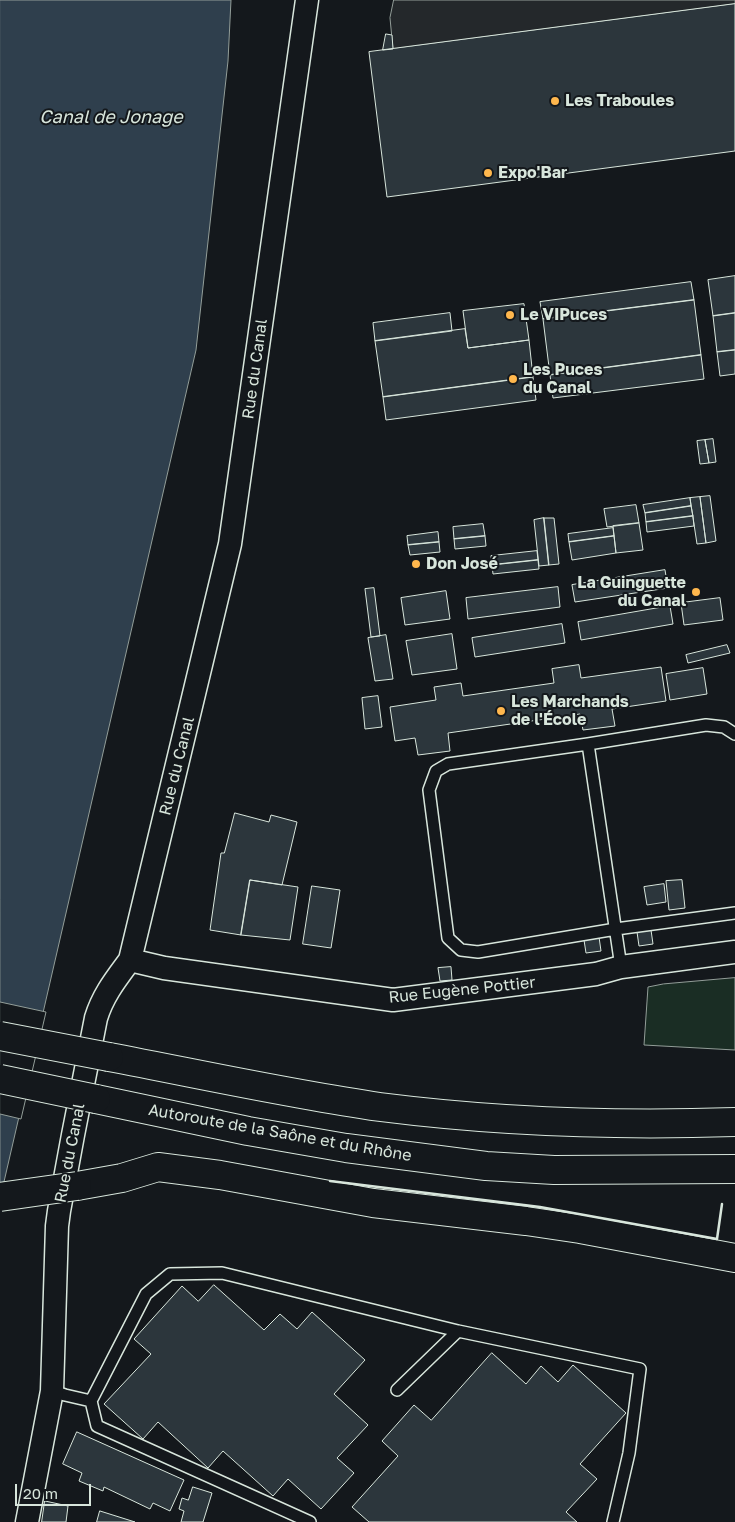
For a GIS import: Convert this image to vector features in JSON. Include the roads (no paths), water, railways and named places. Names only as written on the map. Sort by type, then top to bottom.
[{"type":"main road","points":[[0,1036],[109,1058],[380,1106],[468,1116],[566,1123],[735,1122]]},
{"type":"main road","name":"Autoroute de la Saône et du Rhône","points":[[0,1079],[248,1131],[346,1148],[458,1163],[554,1170],[735,1169]]},
{"type":"main road","points":[[0,1197],[122,1178],[158,1167],[220,1175],[373,1203],[580,1229],[735,1258]]},
{"type":"street","name":"Rue du Canal","points":[[27,1522],[52,1391],[57,1226],[71,1144],[96,1018],[108,990],[130,960],[230,544],[307,0]]},
{"type":"street","name":"Rue Eugène Pottier","points":[[130,960],[164,968],[393,1000],[596,974],[621,967],[735,952]]},
{"type":"lane","points":[[735,734],[724,727],[706,725],[448,764],[436,772],[429,790],[448,938],[460,950],[478,952],[616,929],[735,913]]},
{"type":"lane","points":[[588,744],[621,967]]},
{"type":"lane","points":[[310,1522],[97,1426],[91,1401],[146,1294],[170,1274],[222,1273],[458,1331],[640,1369],[629,1453],[613,1522]]},
{"type":"lane","points":[[397,1390],[458,1331]]},
{"type":"lane","points":[[52,1391],[65,1396],[91,1401]]},
{"type":"water","name":"Canal de Jonage","points":[[0,0],[231,0],[228,61],[196,350],[0,1199]]},
{"type":"place","name":"Les Traboules","points":[[555,101]]},
{"type":"place","name":"Expo'Bar","points":[[488,173]]},
{"type":"place","name":"Le VIPuces","points":[[510,315]]},
{"type":"place","name":"Les Puces du Canal","points":[[513,379]]},
{"type":"place","name":"Don José","points":[[416,564]]},
{"type":"place","name":"La Guinguette du Canal","points":[[696,592]]},
{"type":"place","name":"Les Marchands de l'École","points":[[501,711]]}]
